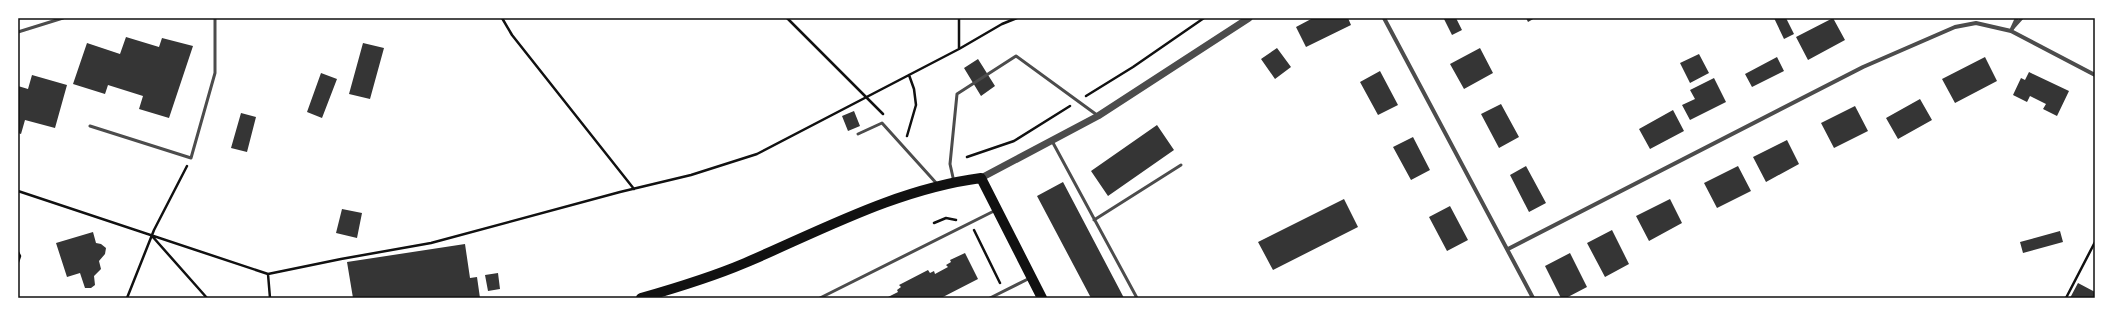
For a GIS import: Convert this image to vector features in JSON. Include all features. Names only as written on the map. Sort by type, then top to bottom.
[{"type":"main road","points":[[641,298],[672,290],[744,264],[858,214],[938,185],[981,178],[1042,298]]},
{"type":"street","points":[[981,178],[1098,116],[1249,18]]},
{"type":"street","points":[[1384,18],[1533,298]]},
{"type":"street","points":[[2011,31],[2016,18]]},
{"type":"street","points":[[1508,249],[1862,67],[1966,24],[1976,24],[2011,31],[2095,75]]},
{"type":"lane","points":[[18,32],[63,18]]},
{"type":"lane","points":[[90,126],[191,158],[215,73],[215,18]]},
{"type":"lane","points":[[2011,31],[2022,18]]},
{"type":"lane","points":[[954,182],[950,164],[958,94],[1016,56],[1098,116]]},
{"type":"lane","points":[[858,134],[882,123],[938,185]]},
{"type":"lane","points":[[1052,141],[1137,298]]},
{"type":"lane","points":[[1094,220],[1180,165]]},
{"type":"lane","points":[[820,298],[997,209]]},
{"type":"lane","points":[[990,298],[1031,277]]},
{"type":"path","points":[[502,18],[512,35],[634,189]]},
{"type":"path","points":[[787,18],[887,117]]},
{"type":"path","points":[[959,18],[959,49]]},
{"type":"path","points":[[18,191],[268,274],[431,243],[691,175],[757,154],[959,49],[1002,24],[1017,18]]},
{"type":"path","points":[[967,157],[1014,141],[1133,68],[1204,18]]},
{"type":"path","points":[[903,132],[908,137],[916,105],[914,89],[909,74]]},
{"type":"path","points":[[127,298],[152,236],[191,158]]},
{"type":"path","points":[[934,223],[946,218],[970,222],[1004,291]]},
{"type":"path","points":[[152,236],[207,298]]},
{"type":"path","points":[[2066,298],[2095,242]]},
{"type":"path","points":[[18,252],[20,256],[18,262]]},
{"type":"path","points":[[268,274],[270,298]]},
{"type":"building","points":[[1313,18],[1348,18],[1351,25],[1306,47],[1296,27]]},
{"type":"building","points":[[1456,18],[1462,30],[1452,35],[1444,19]]},
{"type":"building","points":[[1526,18],[1535,18],[1528,22]]},
{"type":"building","points":[[1774,18],[1786,18],[1794,34],[1784,39]]},
{"type":"building","points":[[1833,18],[1845,40],[1808,60],[1796,37]]},
{"type":"building","points":[[126,37],[159,47],[162,38],[193,46],[169,118],[139,109],[143,96],[108,85],[105,94],[73,84],[87,43],[120,54]]},
{"type":"building","points":[[363,43],[384,48],[370,99],[349,94]]},
{"type":"building","points":[[1277,48],[1291,67],[1275,79],[1261,59]]},
{"type":"building","points":[[1480,48],[1493,73],[1464,89],[1450,64]]},
{"type":"building","points":[[1699,54],[1709,73],[1690,83],[1680,63]]},
{"type":"building","points":[[1777,57],[1784,71],[1752,87],[1745,74]]},
{"type":"building","points":[[1985,57],[1997,81],[1955,103],[1942,79]]},
{"type":"building","points":[[978,59],[995,86],[981,96],[964,68]]},
{"type":"building","points":[[1380,71],[1398,105],[1378,115],[1360,82]]},
{"type":"building","points":[[2029,72],[2069,91],[2057,116],[2043,109],[2046,104],[2030,96],[2027,102],[2013,95],[2021,78],[2025,80]]},
{"type":"building","points":[[321,73],[337,79],[322,118],[307,112]]},
{"type":"building","points":[[32,75],[67,85],[55,128],[25,120],[21,134],[18,133],[18,86],[28,89]]},
{"type":"building","points":[[1714,78],[1726,102],[1690,120],[1682,105],[1695,99],[1690,90]]},
{"type":"building","points":[[1920,99],[1932,120],[1898,139],[1886,118]]},
{"type":"building","points":[[1501,104],[1519,137],[1499,148],[1481,114]]},
{"type":"building","points":[[1855,106],[1868,131],[1834,148],[1821,123]]},
{"type":"building","points":[[1673,110],[1684,131],[1650,149],[1639,129]]},
{"type":"building","points":[[854,111],[860,126],[848,131],[842,116]]},
{"type":"building","points":[[241,113],[256,117],[247,152],[231,148]]},
{"type":"building","points":[[1157,125],[1174,150],[1108,196],[1091,171]]},
{"type":"building","points":[[1413,137],[1430,170],[1411,180],[1393,147]]},
{"type":"building","points":[[1787,140],[1799,164],[1766,182],[1753,157]]},
{"type":"building","points":[[1526,166],[1546,203],[1529,212],[1510,175]]},
{"type":"building","points":[[1738,166],[1751,191],[1717,208],[1704,183]]},
{"type":"building","points":[[1063,182],[1124,298],[1091,298],[1037,196]]},
{"type":"building","points":[[1344,199],[1358,227],[1273,270],[1258,242]]},
{"type":"building","points":[[1670,199],[1682,223],[1649,241],[1636,216]]},
{"type":"building","points":[[1450,206],[1468,240],[1447,251],[1429,217]]},
{"type":"building","points":[[342,209],[362,213],[357,238],[336,233]]},
{"type":"building","points":[[1612,230],[1629,264],[1605,277],[1587,243]]},
{"type":"building","points":[[2060,231],[2063,242],[2023,253],[2020,242]]},
{"type":"building","points":[[93,232],[96,243],[101,244],[106,248],[105,254],[99,261],[101,269],[94,276],[95,285],[91,288],[85,288],[80,273],[67,277],[56,243]]},
{"type":"building","points":[[465,244],[470,278],[477,277],[480,298],[353,298],[347,262]]},
{"type":"building","points":[[965,253],[978,279],[941,298],[886,298],[898,292],[897,290],[901,287],[899,285],[928,270],[930,273],[934,271],[935,274],[948,267],[946,265],[951,262],[950,260]]},
{"type":"building","points":[[1570,253],[1587,287],[1566,298],[1561,298],[1545,266]]},
{"type":"building","points":[[498,273],[500,289],[488,291],[485,275]]},
{"type":"building","points":[[2078,283],[2095,292],[2095,298],[2070,298]]}]
